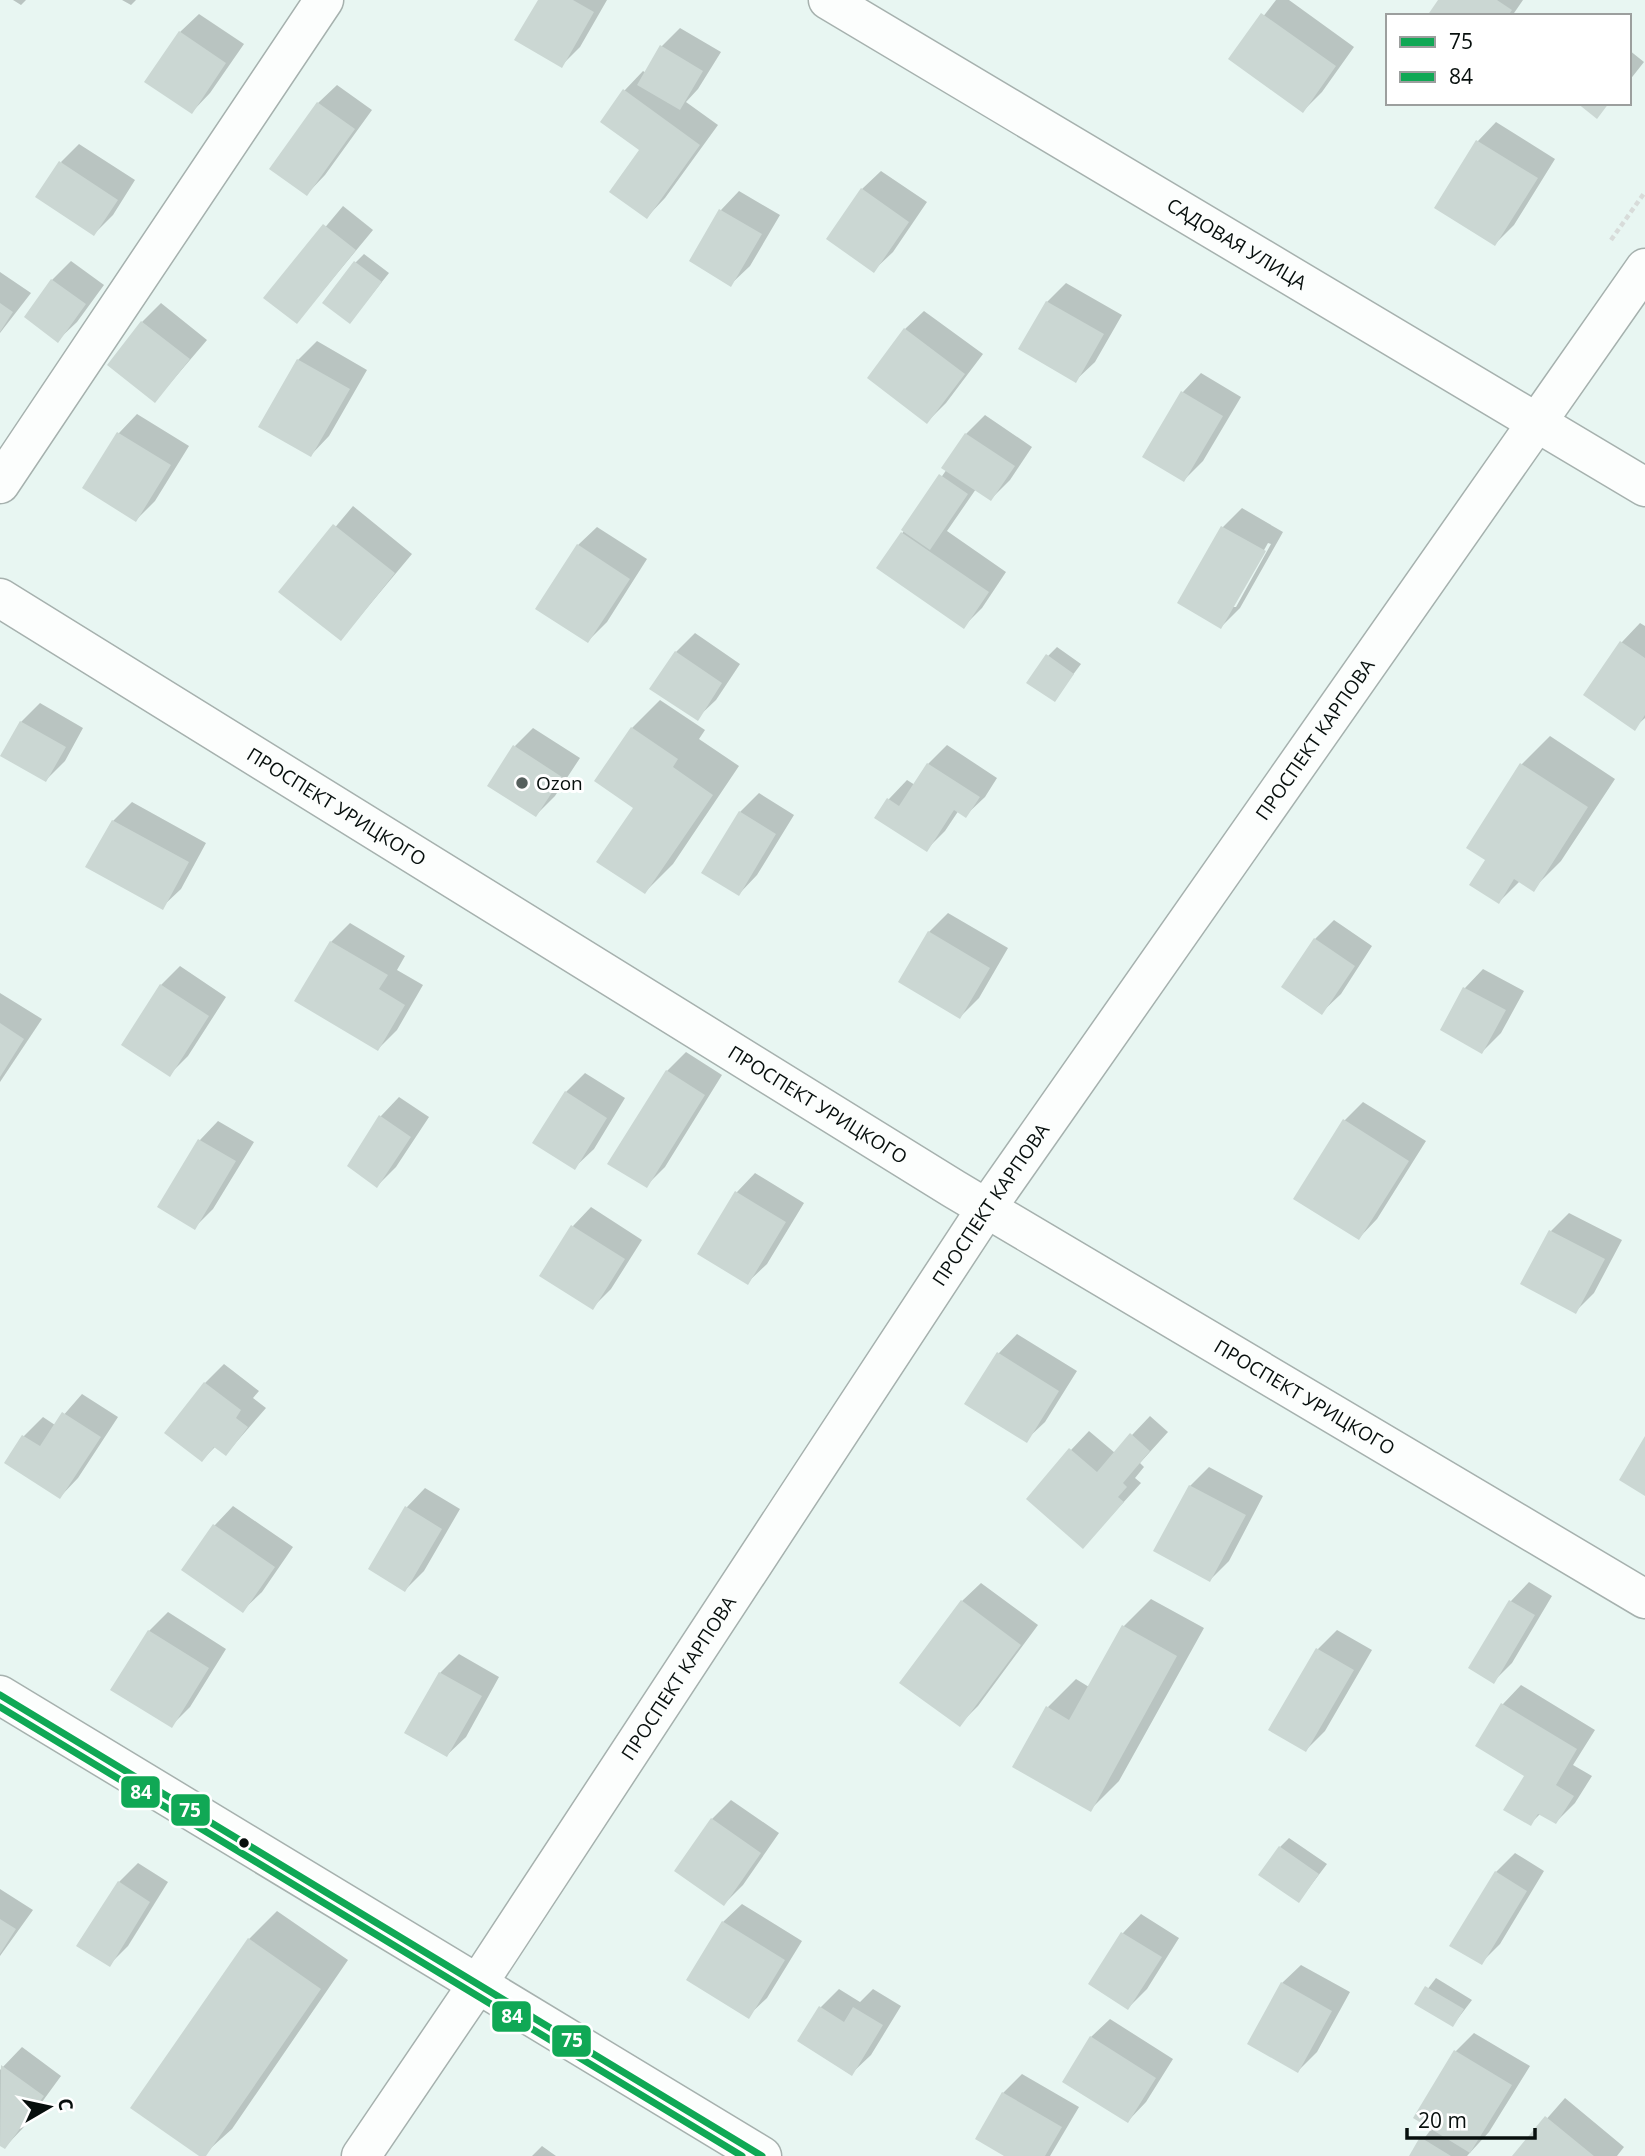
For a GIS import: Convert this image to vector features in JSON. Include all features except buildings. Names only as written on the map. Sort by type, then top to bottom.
[{"type":"street","points":[[0,484],[324,0]]},
{"type":"street","name":"САДОВАЯ УЛИЦА","points":[[828,0],[1645,487]]},
{"type":"street","name":"ПРОСПЕКТ КАРПОВА","points":[[361,2156],[477,1985],[986,1209],[1645,268]]},
{"type":"street","name":"ПРОСПЕКТ УРИЦКОГО","points":[[0,597],[986,1209],[1645,1599]]},
{"type":"street","points":[[0,1695],[762,2156]]},
{"type":"transit line","name":"75","points":[[0,1695],[762,2156]]},
{"type":"transit line","name":"84","points":[[0,1707],[742,2156]]},
{"type":"place","name":"Ozon","points":[[522,783]]}]
